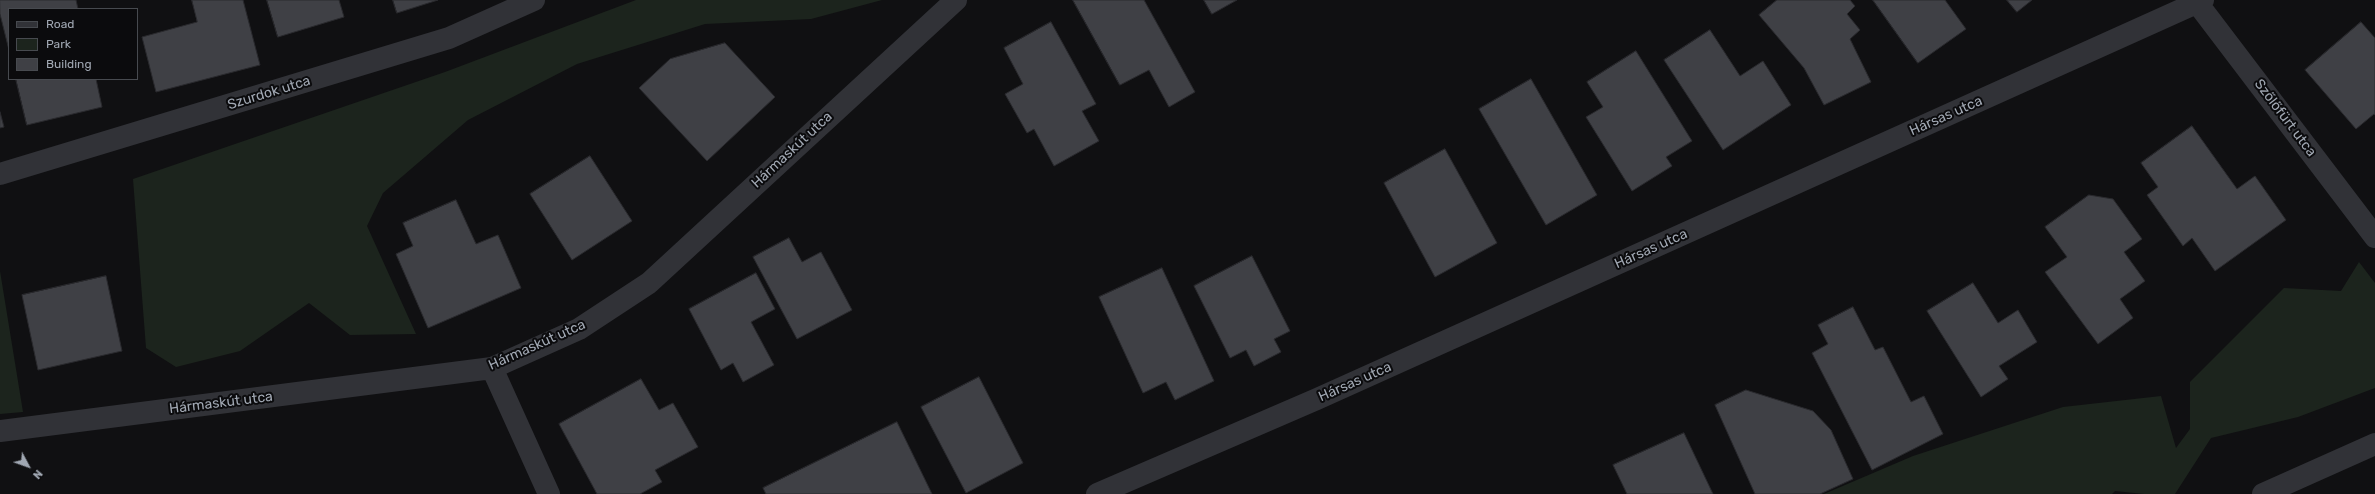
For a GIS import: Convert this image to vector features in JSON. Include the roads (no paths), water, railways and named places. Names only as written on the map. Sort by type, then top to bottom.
[{"type":"street","name":"Szurdok utca","points":[[0,174],[449,38],[534,0]]},
{"type":"street","name":"Hármaskút utca","points":[[0,431],[492,368],[579,329],[649,283],[956,0]]},
{"type":"street","name":"Szőlőfürt utca","points":[[2198,1],[2375,237]]},
{"type":"street","name":"Hársas utca","points":[[1097,494],[1317,399],[2198,1]]},
{"type":"street","points":[[492,368],[549,494]]},
{"type":"street","points":[[2263,494],[2375,444]]}]
